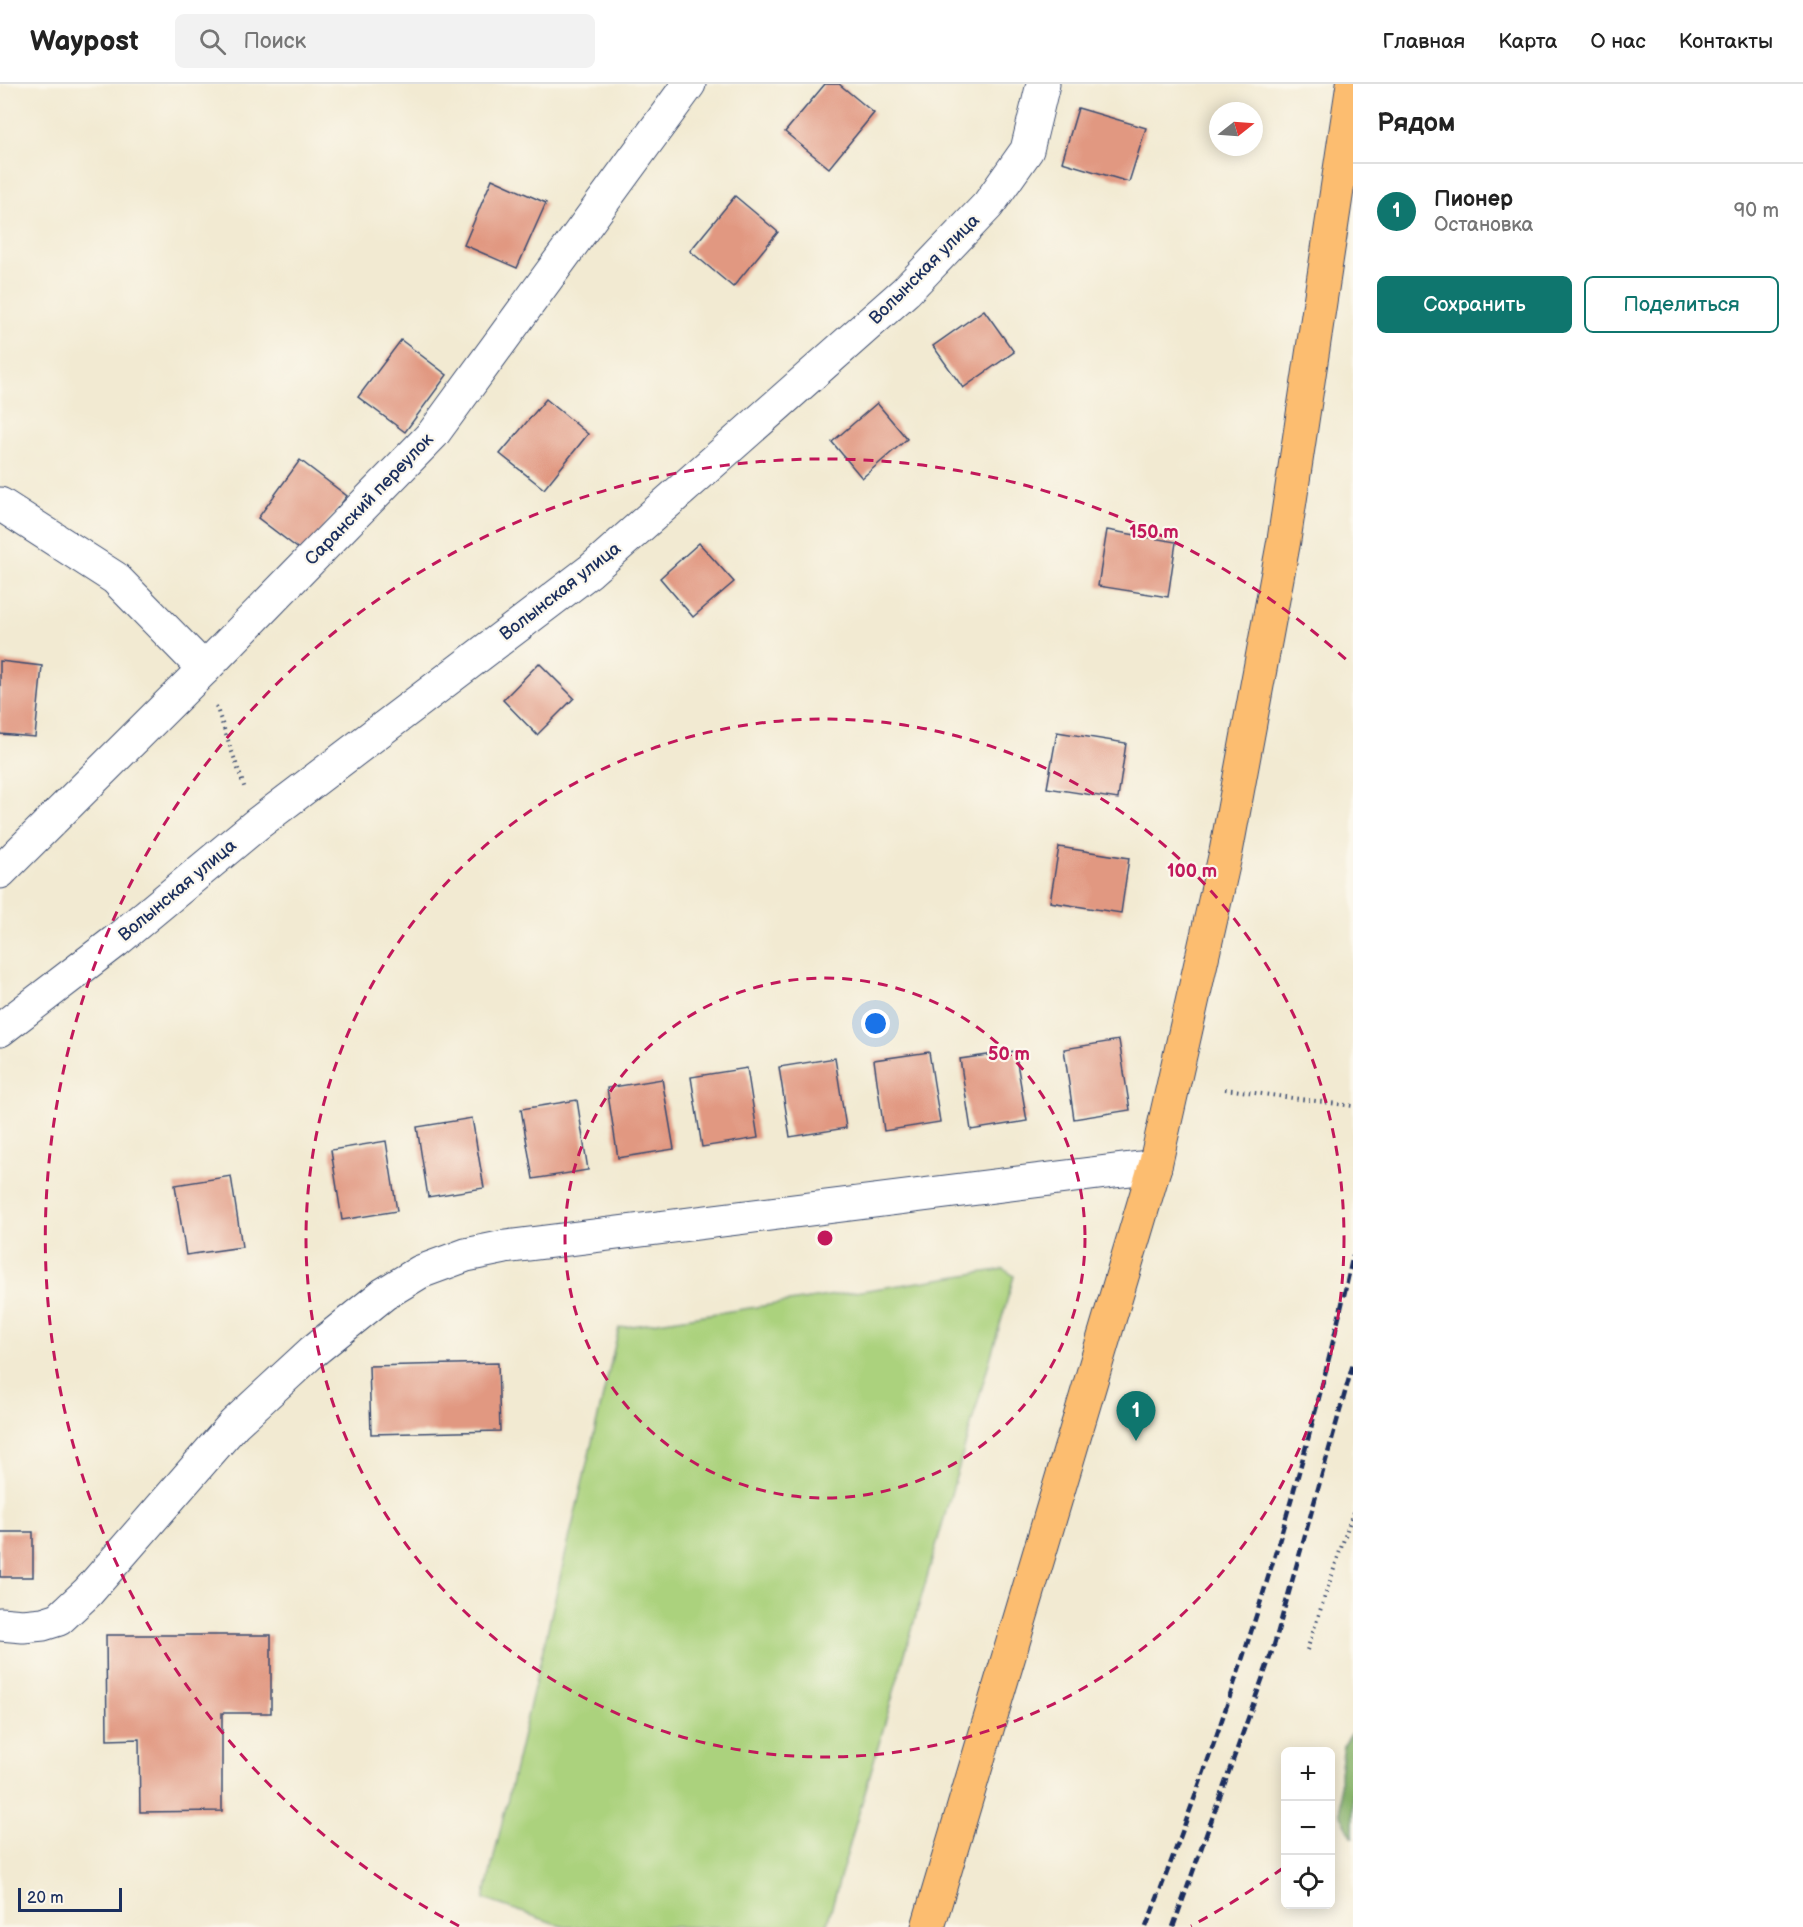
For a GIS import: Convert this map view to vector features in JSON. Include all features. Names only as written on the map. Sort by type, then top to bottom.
[{"type":"main road","points":[[927,1927],[1155,1166],[1226,852],[1284,540],[1353,84]]},
{"type":"street","name":"Саранский переулок","points":[[0,872],[204,669],[433,434],[689,84]]},
{"type":"street","name":"Волынская улица","points":[[0,1030],[116,941],[257,824],[590,571],[906,291],[988,205],[1027,150],[1043,84]]},
{"type":"street","points":[[0,504],[115,578],[204,669]]},
{"type":"street","points":[[0,1624],[23,1626],[43,1624],[59,1618],[88,1592],[234,1424],[312,1352],[384,1294],[420,1272],[466,1255],[504,1247],[1155,1166]]},
{"type":"path","points":[[204,669],[257,824]]},
{"type":"path","points":[[1225,1089],[1353,1106]]},
{"type":"path","points":[[1307,1650],[1353,1512]]},
{"type":"green space","points":[[1004,1269],[1014,1276],[826,1927],[565,1927],[484,1899],[619,1328]]},
{"type":"green space","points":[[1353,1731],[1353,1838],[1341,1816],[1340,1773],[1344,1745]]},
{"type":"building","points":[[825,84],[839,84],[874,113],[829,168],[785,132]]},
{"type":"building","points":[[1078,108],[1146,128],[1129,182],[1062,162]]},
{"type":"building","points":[[492,179],[546,203],[517,268],[464,245]]},
{"type":"building","points":[[735,196],[778,232],[733,287],[690,251]]},
{"type":"building","points":[[984,310],[1014,352],[963,388],[933,346]]},
{"type":"building","points":[[401,340],[447,375],[405,432],[358,397]]},
{"type":"building","points":[[546,399],[588,434],[544,489],[500,454]]},
{"type":"building","points":[[877,403],[907,439],[862,478],[832,442]]},
{"type":"building","points":[[300,460],[347,496],[304,553],[258,518]]},
{"type":"building","points":[[1107,530],[1176,542],[1168,597],[1098,586]]},
{"type":"building","points":[[699,543],[734,582],[693,617],[660,578]]},
{"type":"building","points":[[0,661],[42,666],[35,737],[0,734]]},
{"type":"building","points":[[539,663],[574,698],[537,735],[503,700]]},
{"type":"building","points":[[1057,732],[1126,743],[1118,799],[1047,788]]},
{"type":"building","points":[[1059,847],[1129,858],[1121,913],[1050,902]]},
{"type":"building","points":[[1119,1040],[1130,1110],[1074,1119],[1064,1049]]},
{"type":"building","points":[[1015,1051],[1027,1121],[971,1130],[960,1059]]},
{"type":"building","points":[[929,1052],[940,1122],[884,1131],[874,1060]]},
{"type":"building","points":[[835,1058],[846,1128],[790,1137],[779,1067]]},
{"type":"building","points":[[747,1068],[758,1138],[702,1147],[691,1077]]},
{"type":"building","points":[[662,1079],[674,1149],[618,1158],[607,1088]]},
{"type":"building","points":[[577,1100],[588,1170],[533,1179],[521,1109]]},
{"type":"building","points":[[472,1118],[484,1188],[428,1197],[417,1127]]},
{"type":"building","points":[[386,1141],[397,1211],[342,1220],[331,1150]]},
{"type":"building","points":[[231,1176],[242,1247],[186,1255],[175,1185]]},
{"type":"building","points":[[498,1363],[500,1431],[371,1434],[369,1366]]},
{"type":"building","points":[[0,1532],[33,1532],[33,1577],[0,1577]]},
{"type":"building","points":[[106,1635],[271,1635],[271,1713],[222,1713],[222,1811],[140,1812],[139,1739],[107,1740]]},
{"type":"railway","points":[[1146,1927],[1207,1762],[1263,1595],[1312,1426],[1353,1255]]},
{"type":"railway","points":[[1173,1927],[1273,1649],[1353,1364]]},
{"type":"place","name":"Пионер","points":[[1136,1441]]}]
